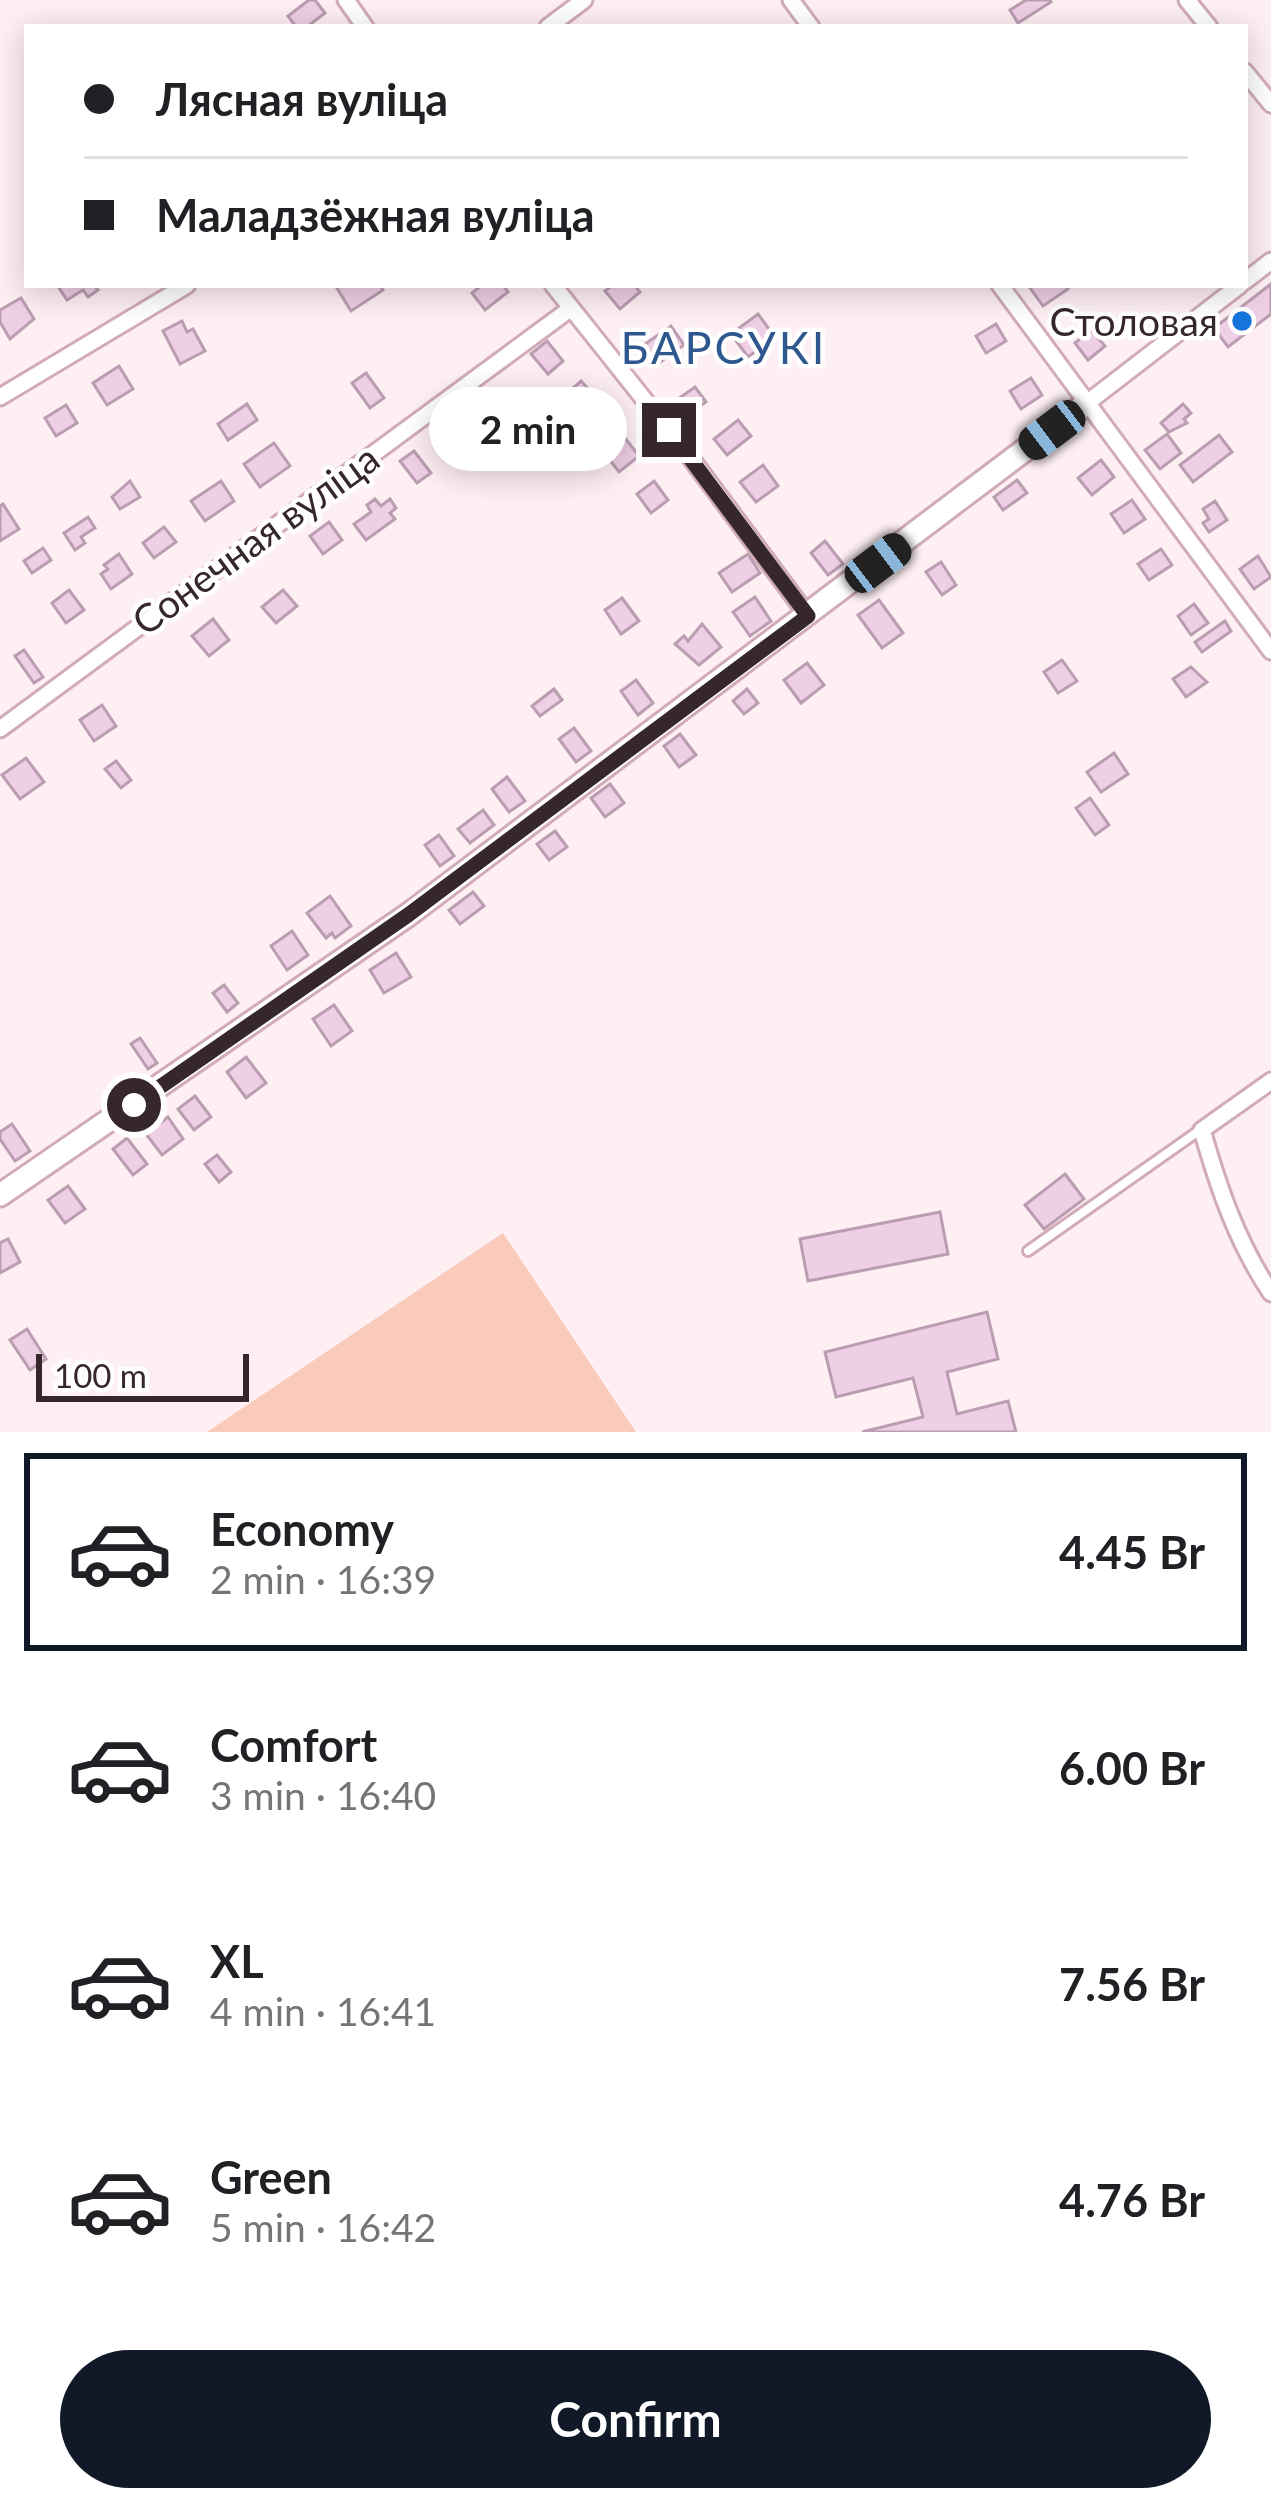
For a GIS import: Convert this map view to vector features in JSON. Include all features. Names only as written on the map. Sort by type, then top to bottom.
[{"type":"street","points":[[552,24],[584,0]]},
{"type":"street","points":[[1187,0],[1207,24]]},
{"type":"street","points":[[1248,76],[1271,104]]},
{"type":"street","points":[[0,397],[182,288]]},
{"type":"street","points":[[555,288],[808,616]]},
{"type":"street","points":[[1002,288],[1271,651]]},
{"type":"street","points":[[0,1195],[408,915],[1236,288]]},
{"type":"street","name":"Сонечная вуліца","points":[[0,729],[570,309]]},
{"type":"street","points":[[1271,1081],[1202,1130],[1224,1206],[1271,1294]]},
{"type":"lane","points":[[1028,1251],[1202,1130]]},
{"type":"shaded area","points":[[503,1233],[636,1432],[207,1432]]},
{"type":"building","points":[[309,0],[315,0],[325,13],[311,24],[294,24],[288,16]]},
{"type":"building","points":[[1026,0],[1051,2],[1018,23],[1010,10]]},
{"type":"building","name":"Столовая","points":[[1271,284],[1271,314],[1228,347],[1214,328]]},
{"type":"building","points":[[59,288],[98,290],[88,297],[83,290],[67,300]]},
{"type":"building","points":[[337,288],[382,288],[383,290],[351,311]]},
{"type":"building","points":[[478,288],[508,292],[485,310],[472,293]]},
{"type":"building","points":[[637,288],[640,292],[620,309],[605,291]]},
{"type":"building","points":[[1030,288],[1068,289],[1043,306]]},
{"type":"building","points":[[21,298],[34,319],[10,339],[0,322],[0,310]]},
{"type":"building","points":[[758,314],[775,337],[748,357],[731,334]]},
{"type":"building","points":[[182,321],[187,332],[193,329],[205,351],[180,364],[163,331]]},
{"type":"building","points":[[996,324],[1006,341],[986,353],[976,336]]},
{"type":"building","points":[[671,326],[684,345],[659,363],[645,344]]},
{"type":"building","points":[[1091,330],[1105,346],[1088,360],[1075,343]]},
{"type":"building","points":[[547,341],[563,361],[548,374],[531,354]]},
{"type":"building","points":[[119,366],[133,389],[107,405],[93,383]]},
{"type":"building","points":[[366,373],[384,398],[370,408],[352,383]]},
{"type":"building","points":[[1031,378],[1042,395],[1021,409],[1010,391]]},
{"type":"building","points":[[581,381],[592,393],[576,407],[566,394]]},
{"type":"building","points":[[695,387],[706,402],[678,421],[668,406]]},
{"type":"building","points":[[247,404],[257,420],[228,440],[218,424]]},
{"type":"building","points":[[1183,404],[1191,413],[1184,419],[1187,423],[1169,432],[1161,423]]},
{"type":"building","points":[[66,405],[77,423],[56,436],[45,418]]},
{"type":"building","points":[[470,408],[486,431],[470,443],[453,420]]},
{"type":"building","points":[[738,420],[751,436],[727,455],[714,439]]},
{"type":"building","points":[[618,429],[639,456],[619,472],[598,445]]},
{"type":"building","points":[[1167,434],[1181,453],[1160,469],[1145,450]]},
{"type":"building","points":[[1219,435],[1232,452],[1193,482],[1180,465]]},
{"type":"building","points":[[274,443],[290,466],[260,487],[244,464]]},
{"type":"building","points":[[414,451],[431,473],[417,483],[400,461]]},
{"type":"building","points":[[1101,460],[1114,477],[1092,495],[1078,478]]},
{"type":"building","points":[[763,465],[778,486],[756,502],[740,482]]},
{"type":"building","points":[[1017,480],[1027,493],[1003,510],[994,497]]},
{"type":"building","points":[[130,481],[140,497],[120,509],[112,497]]},
{"type":"building","points":[[221,481],[234,501],[205,521],[191,501]]},
{"type":"building","points":[[654,481],[668,500],[651,513],[637,494]]},
{"type":"building","points":[[375,499],[381,506],[390,499],[396,508],[390,513],[395,519],[366,540],[354,524],[371,512],[367,505]]},
{"type":"building","points":[[1132,500],[1145,519],[1124,533],[1111,514]]},
{"type":"building","points":[[1215,501],[1227,520],[1209,532],[1203,509]]},
{"type":"building","points":[[0,506],[19,529],[0,541]]},
{"type":"building","points":[[88,517],[95,528],[81,537],[85,543],[75,550],[64,533]]},
{"type":"building","points":[[329,522],[342,540],[323,554],[310,536]]},
{"type":"building","points":[[164,527],[176,542],[154,558],[143,543]]},
{"type":"building","points":[[825,541],[843,564],[828,575],[811,553]]},
{"type":"building","points":[[43,548],[51,560],[32,573],[24,561]]},
{"type":"building","points":[[1161,549],[1172,565],[1149,580],[1138,564]]},
{"type":"building","points":[[119,554],[132,574],[111,589],[101,574],[108,569],[104,565]]},
{"type":"building","points":[[748,554],[760,573],[732,592],[719,573]]},
{"type":"building","points":[[1258,556],[1271,577],[1254,589],[1240,569]]},
{"type":"building","points":[[941,562],[956,585],[942,595],[926,572]]},
{"type":"building","points":[[69,590],[84,610],[66,623],[52,603]]},
{"type":"building","points":[[283,590],[297,606],[276,623],[262,607]]},
{"type":"building","points":[[755,597],[771,621],[750,636],[733,612]]},
{"type":"building","points":[[622,598],[639,621],[621,634],[605,610]]},
{"type":"building","points":[[879,600],[903,633],[882,648],[858,615]]},
{"type":"building","points":[[1194,604],[1208,623],[1191,635],[1178,616]]},
{"type":"building","points":[[213,619],[229,640],[209,656],[192,636]]},
{"type":"building","points":[[1225,621],[1231,631],[1202,652],[1195,642]]},
{"type":"building","points":[[702,624],[721,647],[699,665],[675,644],[684,636],[688,641]]},
{"type":"building","points":[[24,650],[43,677],[34,683],[15,656]]},
{"type":"building","points":[[1062,660],[1077,681],[1058,693],[1044,672]]},
{"type":"building","points":[[807,663],[824,685],[801,703],[784,680]]},
{"type":"building","points":[[1191,667],[1207,682],[1186,697],[1173,679]]},
{"type":"building","points":[[636,680],[653,703],[638,715],[621,691]]},
{"type":"building","points":[[554,689],[562,700],[540,716],[532,706]]},
{"type":"building","points":[[747,689],[758,703],[744,714],[733,701]]},
{"type":"building","points":[[102,705],[116,726],[94,741],[80,720]]},
{"type":"building","points":[[574,728],[591,751],[576,762],[559,739]]},
{"type":"building","points":[[680,734],[696,755],[679,767],[664,746]]},
{"type":"building","points":[[1114,753],[1128,774],[1101,792],[1087,772]]},
{"type":"building","points":[[26,758],[44,782],[20,799],[2,775]]},
{"type":"building","points":[[116,761],[131,780],[121,788],[105,769]]},
{"type":"building","points":[[507,777],[525,801],[509,812],[492,789]]},
{"type":"building","points":[[610,784],[624,803],[605,817],[591,798]]},
{"type":"building","points":[[1090,798],[1109,825],[1095,835],[1076,808]]},
{"type":"building","points":[[483,810],[494,825],[470,843],[458,829]]},
{"type":"building","points":[[555,831],[567,847],[549,860],[537,844]]},
{"type":"building","points":[[439,835],[454,856],[440,866],[425,845]]},
{"type":"building","points":[[473,892],[484,906],[460,924],[449,910]]},
{"type":"building","points":[[330,896],[351,926],[335,938],[332,933],[326,938],[307,913]]},
{"type":"building","points":[[292,931],[308,955],[287,970],[271,946]]},
{"type":"building","points":[[396,953],[411,977],[384,993],[370,970]]},
{"type":"building","points":[[224,985],[238,1003],[227,1012],[213,993]]},
{"type":"building","points":[[334,1005],[352,1031],[331,1046],[313,1019]]},
{"type":"building","points":[[140,1038],[157,1063],[148,1069],[131,1044]]},
{"type":"building","points":[[246,1057],[266,1083],[246,1098],[227,1072]]},
{"type":"building","points":[[195,1096],[211,1117],[194,1130],[178,1109]]},
{"type":"building","points":[[168,1117],[183,1139],[162,1155],[146,1134]]},
{"type":"building","points":[[12,1124],[30,1151],[15,1161],[0,1139],[0,1132]]},
{"type":"building","points":[[127,1138],[147,1164],[133,1175],[113,1149]]},
{"type":"building","points":[[217,1155],[231,1172],[219,1182],[205,1164]]},
{"type":"building","points":[[1065,1174],[1084,1199],[1044,1229],[1025,1205]]},
{"type":"building","points":[[68,1186],[85,1209],[65,1223],[48,1200]]},
{"type":"building","points":[[940,1212],[948,1254],[808,1281],[800,1239]]},
{"type":"building","points":[[8,1239],[20,1262],[0,1273],[0,1243]]},
{"type":"building","points":[[987,1312],[998,1359],[947,1372],[957,1414],[1008,1401],[1016,1432],[862,1432],[923,1417],[913,1378],[836,1397],[825,1352]]},
{"type":"building","points":[[27,1329],[46,1359],[30,1370],[10,1340]]},
{"type":"place","name":"Столовая","points":[[1242,321]]},
{"type":"district","name":"БАРСУКІ","points":[[724,347]]},
{"type":"route","points":[[134,1105],[408,915],[808,616],[669,430]]}]
